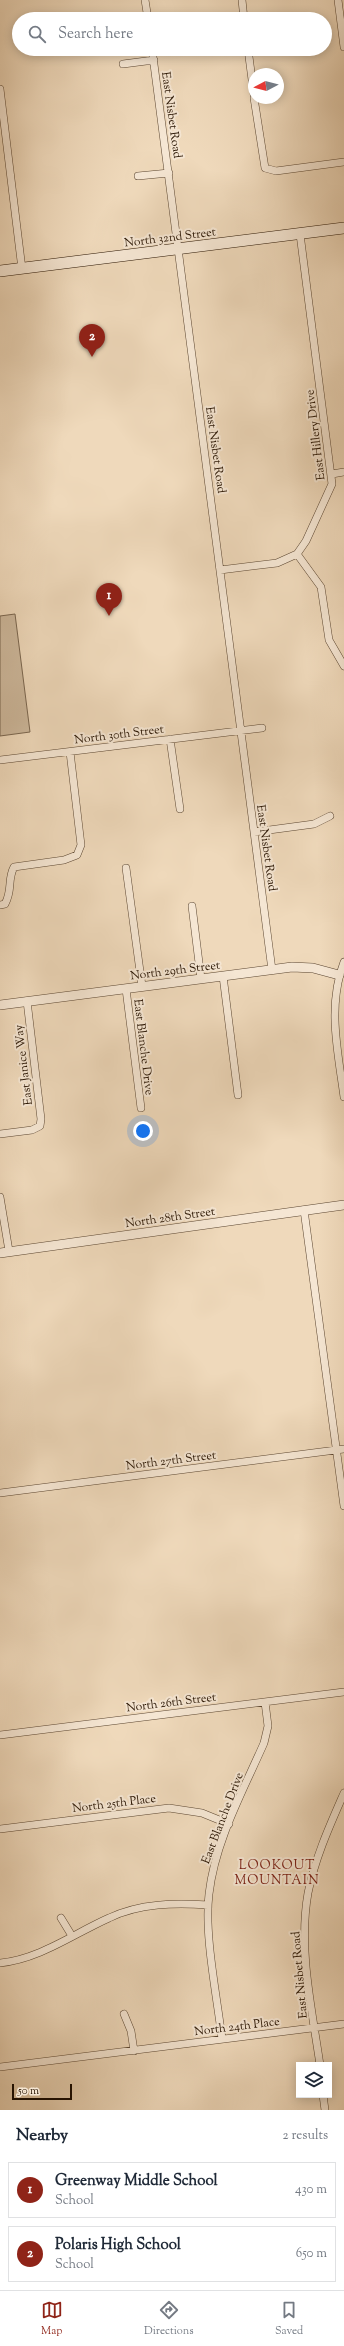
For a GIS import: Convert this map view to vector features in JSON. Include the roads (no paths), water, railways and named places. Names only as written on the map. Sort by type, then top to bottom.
[{"type":"main road","name":"North 32nd Street","points":[[0,271],[178,250],[344,228]]},
{"type":"street","points":[[145,0],[147,12]]},
{"type":"street","points":[[242,0],[243,12]]},
{"type":"street","points":[[338,0],[344,47]]},
{"type":"street","name":"East Nisbet Road","points":[[153,56],[272,970]]},
{"type":"street","points":[[249,56],[250,68]]},
{"type":"street","name":"East Nisbet Road","points":[[123,64],[154,60]]},
{"type":"street","points":[[0,89],[22,269]]},
{"type":"street","points":[[255,104],[265,168],[276,171],[344,162]]},
{"type":"street","name":"East Nisbet Road","points":[[138,176],[169,173]]},
{"type":"street","name":"East Hillery Drive","points":[[296,554],[306,541],[330,492],[332,474],[300,234]]},
{"type":"street","points":[[332,474],[344,472]]},
{"type":"street","points":[[220,570],[276,563],[296,554],[321,587],[329,640],[344,666]]},
{"type":"street","points":[[240,730],[262,728]]},
{"type":"street","name":"North 30th Street","points":[[0,760],[240,730]]},
{"type":"street","points":[[170,739],[180,810]]},
{"type":"street","points":[[0,905],[5,904],[11,893],[10,874],[14,867],[64,860],[77,855],[82,845],[70,752]]},
{"type":"street","points":[[254,832],[314,824],[330,816]]},
{"type":"street","name":"East Blanche Drive","points":[[126,868],[142,986]]},
{"type":"street","points":[[192,906],[201,979]]},
{"type":"street","points":[[344,962],[339,975],[335,1018],[344,1097]]},
{"type":"street","name":"North 29th Street","points":[[0,1005],[142,986],[304,967],[339,975]]},
{"type":"street","points":[[223,976],[238,1095]]},
{"type":"street","name":"East Blanche Drive","points":[[126,988],[140,1108]]},
{"type":"street","name":"East Janice Way","points":[[0,1134],[32,1130],[40,1126],[41,1119],[27,1001]]},
{"type":"street","points":[[0,1196],[4,1252]]},
{"type":"street","name":"North 28th Street","points":[[4,1252],[344,1204]]},
{"type":"street","points":[[304,1210],[340,1450],[344,1506]]},
{"type":"street","name":"North 27th Street","points":[[0,1494],[340,1450]]},
{"type":"street","name":"North 26th Street","points":[[0,1735],[344,1692]]},
{"type":"street","name":"East Blanche Drive","points":[[222,2039],[209,1932],[208,1905],[213,1871],[229,1824],[264,1743],[268,1726],[265,1702]]},
{"type":"street","name":"East Nisbet Road","points":[[320,2062],[305,1949],[307,1906],[318,1856],[344,1793]]},
{"type":"street","name":"North 25th Place","points":[[0,1829],[169,1808],[202,1813],[229,1824]]},
{"type":"street","points":[[0,1964],[35,1956],[110,1917],[136,1909],[173,1903],[208,1905]]},
{"type":"street","points":[[62,1918],[72,1936]]},
{"type":"street","points":[[124,2014],[131,2030],[134,2051]]},
{"type":"street","name":"North 24th Place","points":[[0,2067],[344,2024]]},
{"type":"street","points":[[323,2098],[325,2110]]},
{"type":"place","name":"Polaris High School","points":[[92,357]]},
{"type":"place","name":"Greenway Middle School","points":[[109,616]]},
{"type":"district","name":"LOOKOUT MOUNTAIN","points":[[277,1872]]}]
